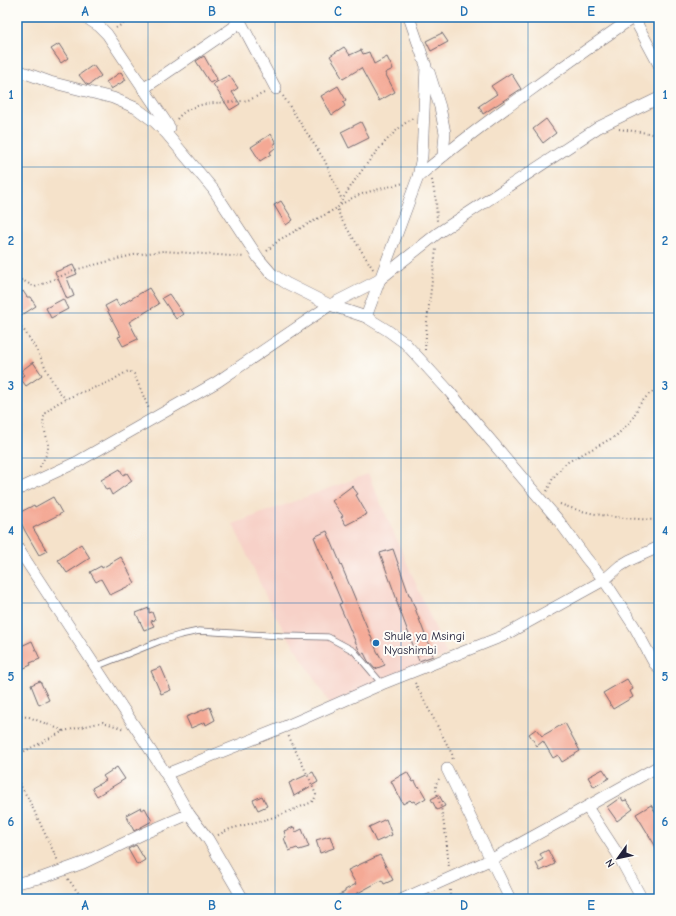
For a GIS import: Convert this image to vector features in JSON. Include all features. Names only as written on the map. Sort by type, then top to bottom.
[{"type":"street","points":[[86,17],[107,34],[170,128]]},
{"type":"street","points":[[143,89],[234,27],[238,17]]},
{"type":"street","points":[[238,17],[276,89]]},
{"type":"street","points":[[409,17],[440,107],[446,133],[443,156]]},
{"type":"street","points":[[418,177],[443,156],[592,44],[635,17],[636,22],[659,65]]},
{"type":"street","points":[[366,317],[418,177],[422,156],[426,66]]},
{"type":"street","points":[[17,70],[50,82],[113,98],[136,108],[155,122],[166,133],[213,189],[259,258],[272,274],[286,283],[330,305],[366,317],[405,343],[425,363],[559,521],[604,580],[634,626],[654,663],[659,668]]},
{"type":"street","points":[[17,490],[77,462],[217,382],[330,305],[380,280],[438,233],[599,127],[659,98]]},
{"type":"street","points":[[17,547],[166,774],[189,814],[208,839],[243,899]]},
{"type":"street","points":[[166,774],[284,727],[382,684],[504,636],[604,580],[625,563],[659,547]]},
{"type":"street","points":[[403,899],[492,859],[659,766]]},
{"type":"street","points":[[447,769],[492,859],[510,899]]},
{"type":"street","points":[[587,807],[617,853],[642,899]]},
{"type":"street","points":[[17,883],[44,878],[83,863],[145,833],[189,814]]},
{"type":"lane","points":[[95,667],[160,641],[199,631],[328,637],[354,652],[382,684]]},
{"type":"path","points":[[107,34],[134,17]]},
{"type":"path","points":[[170,128],[180,115],[197,106],[214,102],[250,99],[276,89],[283,97],[325,161],[342,200]]},
{"type":"path","points":[[17,280],[22,280],[34,287],[78,269],[100,262],[133,255],[162,252],[259,258],[278,240],[337,208],[356,180],[390,136],[406,122],[424,112]]},
{"type":"path","points":[[599,127],[648,133],[659,136]]},
{"type":"path","points":[[425,363],[427,321],[438,233],[436,201],[430,167]]},
{"type":"path","points":[[339,206],[368,192],[405,183],[418,177]]},
{"type":"path","points":[[337,208],[341,219],[380,280]]},
{"type":"path","points":[[17,321],[36,349],[58,392],[66,399]]},
{"type":"path","points":[[34,481],[41,462],[48,450],[44,417],[52,408],[66,399],[105,384],[131,371],[139,384],[152,418]]},
{"type":"path","points":[[536,495],[544,498],[553,478],[566,463],[616,436],[629,423],[639,405],[648,395],[659,388]]},
{"type":"path","points":[[559,504],[597,514],[631,519],[659,520]]},
{"type":"path","points":[[17,716],[29,717],[64,731]]},
{"type":"path","points":[[17,754],[64,731],[103,722],[140,735]]},
{"type":"path","points":[[208,839],[230,829],[278,816],[314,800],[316,796],[310,780],[284,727]]},
{"type":"path","points":[[17,780],[28,798],[58,862]]},
{"type":"path","points":[[65,876],[83,899]]},
{"type":"shaded area","points":[[368,474],[447,655],[330,704],[274,614],[233,524]]},
{"type":"building","points":[[442,33],[448,42],[431,51],[426,41]]},
{"type":"building","points":[[59,44],[68,58],[61,63],[51,49]]},
{"type":"building","points":[[344,47],[350,55],[361,50],[363,54],[369,52],[374,64],[387,57],[393,69],[385,73],[395,92],[379,101],[361,68],[343,79],[330,56]]},
{"type":"building","points":[[204,56],[217,79],[210,83],[196,61]]},
{"type":"building","points":[[93,65],[101,76],[89,85],[86,84],[79,75]]},
{"type":"building","points":[[121,72],[126,80],[111,89],[106,82]]},
{"type":"building","points":[[511,73],[521,89],[483,114],[479,106],[497,94],[491,86]]},
{"type":"building","points":[[229,75],[238,88],[232,92],[240,104],[230,110],[213,84]]},
{"type":"building","points":[[338,86],[346,100],[343,102],[345,106],[332,115],[321,96]]},
{"type":"building","points":[[546,119],[556,133],[543,143],[533,129]]},
{"type":"building","points":[[361,122],[369,138],[349,148],[341,132]]},
{"type":"building","points":[[271,134],[276,143],[273,145],[275,148],[270,152],[271,154],[260,161],[251,147]]},
{"type":"building","points":[[281,201],[293,220],[286,225],[274,205]]},
{"type":"building","points":[[73,265],[77,274],[67,278],[74,296],[67,299],[55,272]]},
{"type":"building","points":[[149,288],[159,304],[129,322],[138,339],[123,346],[118,337],[121,336],[105,306],[116,300],[119,306]]},
{"type":"building","points":[[23,291],[27,297],[30,297],[36,306],[22,315],[17,307],[17,295]]},
{"type":"building","points":[[169,294],[183,314],[176,319],[162,298]]},
{"type":"building","points":[[63,299],[68,309],[51,318],[46,308]]},
{"type":"building","points":[[33,362],[42,375],[26,386],[20,378],[24,375],[21,371]]},
{"type":"building","points":[[120,469],[123,475],[127,473],[132,481],[112,495],[109,489],[106,490],[101,480]]},
{"type":"building","points":[[352,486],[358,494],[356,495],[367,514],[346,525],[341,517],[343,516],[332,501]]},
{"type":"building","points":[[53,497],[62,513],[33,528],[47,551],[39,555],[17,514],[34,505],[35,507]]},
{"type":"building","points":[[327,531],[377,651],[385,665],[375,669],[368,661],[364,653],[362,654],[359,650],[339,604],[342,603],[314,537]]},
{"type":"building","points":[[81,544],[90,558],[67,573],[58,560]]},
{"type":"building","points":[[393,549],[433,656],[419,661],[380,553]]},
{"type":"building","points":[[121,557],[135,583],[110,595],[101,579],[96,582],[90,572],[101,566],[102,568]]},
{"type":"building","points":[[149,608],[149,613],[152,612],[155,620],[151,621],[154,626],[144,630],[136,613]]},
{"type":"building","points":[[32,641],[40,659],[17,671],[17,648]]},
{"type":"building","points":[[161,667],[171,690],[161,694],[151,671]]},
{"type":"building","points":[[627,679],[633,689],[630,691],[633,697],[613,709],[603,693]]},
{"type":"building","points":[[40,681],[49,700],[39,705],[31,685]]},
{"type":"building","points":[[210,707],[215,720],[206,725],[205,722],[191,728],[186,717]]},
{"type":"building","points":[[565,723],[580,751],[562,762],[558,755],[553,758],[543,741],[537,746],[529,734],[536,729],[542,736]]},
{"type":"building","points":[[117,767],[125,779],[97,796],[92,788],[106,780],[103,776]]},
{"type":"building","points":[[603,769],[609,778],[594,787],[588,777]]},
{"type":"building","points":[[313,772],[318,782],[294,796],[289,783]]},
{"type":"building","points":[[407,772],[413,782],[415,781],[418,787],[419,786],[426,798],[416,804],[414,801],[412,802],[410,800],[403,804],[391,781]]},
{"type":"building","points":[[439,795],[445,806],[437,810],[431,799]]},
{"type":"building","points":[[262,796],[267,806],[258,810],[253,800]]},
{"type":"building","points":[[621,797],[623,801],[626,800],[633,809],[617,821],[607,807]]},
{"type":"building","points":[[651,805],[659,818],[659,852],[636,814]]},
{"type":"building","points":[[141,807],[142,810],[145,808],[152,821],[134,831],[126,815]]},
{"type":"building","points":[[386,819],[392,835],[376,842],[369,827]]},
{"type":"building","points":[[294,827],[296,832],[302,829],[309,847],[299,850],[297,848],[289,851],[284,838],[286,837],[284,831]]},
{"type":"building","points":[[330,836],[334,848],[320,853],[316,840]]},
{"type":"building","points":[[136,845],[145,860],[137,865],[128,849]]},
{"type":"building","points":[[548,850],[555,864],[540,871],[536,863],[543,859],[540,854]]},
{"type":"building","points":[[380,855],[393,880],[384,884],[382,880],[356,894],[359,899],[331,899],[345,892],[345,890],[356,884],[348,870]]},
{"type":"place","name":"Shule ya Msingi Nyashimbi","points":[[376,643]]}]
